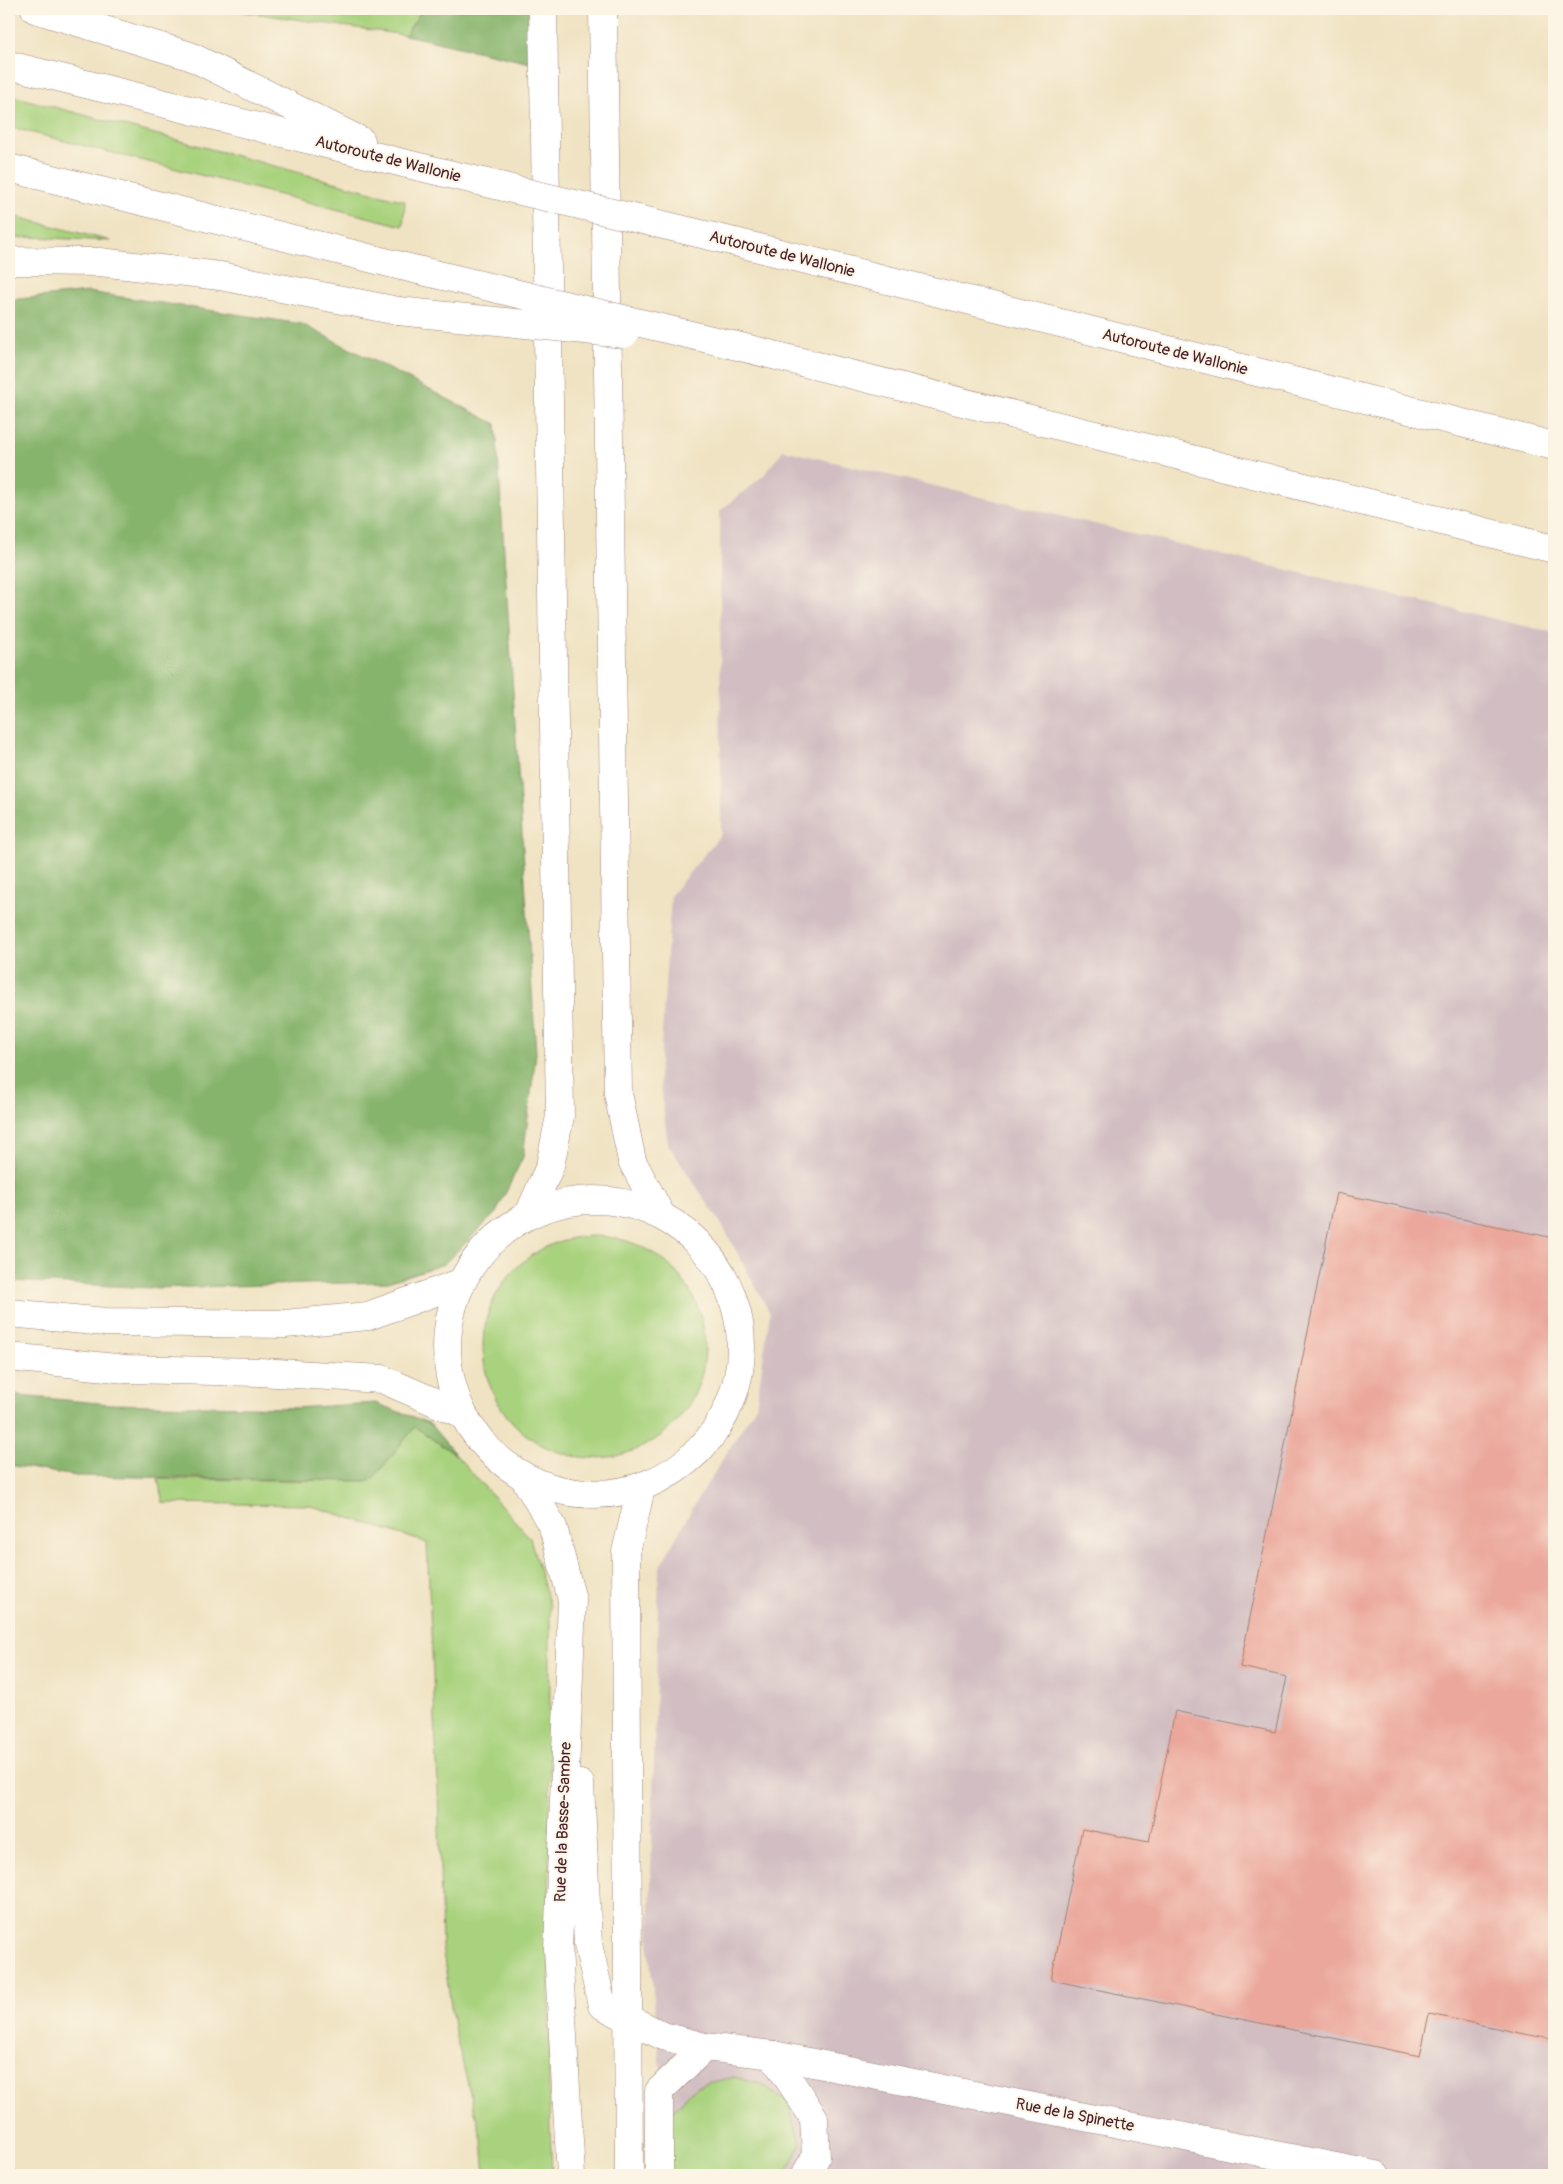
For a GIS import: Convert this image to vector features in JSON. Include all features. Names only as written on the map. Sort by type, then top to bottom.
[{"type":"main road","points":[[36,9],[190,56],[407,164]]},
{"type":"main road","points":[[529,1214],[550,1166],[560,1116],[543,9]]},
{"type":"main road","points":[[603,9],[618,1093],[632,1161],[661,1215]]},
{"type":"main road","name":"Autoroute de Wallonie","points":[[9,65],[407,164],[735,242],[1554,446]]},
{"type":"main road","points":[[9,168],[401,266],[733,344],[1554,549]]},
{"type":"main road","points":[[9,261],[100,262],[220,276],[398,311],[733,344]]},
{"type":"main road","points":[[572,1200],[617,1201],[661,1215],[701,1244],[730,1285],[742,1334],[738,1383],[719,1429],[685,1465],[641,1488],[602,1496],[562,1492],[524,1479],[488,1451],[462,1414],[448,1371],[448,1326],[460,1283],[478,1255],[501,1232],[529,1214],[572,1200]]},
{"type":"main road","points":[[9,1312],[106,1322],[285,1324],[368,1316],[460,1283]]},
{"type":"main road","points":[[9,1357],[126,1369],[259,1372],[382,1379],[462,1414]]},
{"type":"main road","name":"Rue de la Basse-Sambre","points":[[524,1479],[553,1526],[572,1600],[558,1950],[571,2175]]},
{"type":"main road","points":[[629,2175],[626,1552],[641,1488]]},
{"type":"main road","name":"Rue de la Spinette","points":[[572,1600],[588,1944],[602,2004],[627,2019],[663,2036],[705,2047],[773,2055],[1376,2175]]},
{"type":"main road","points":[[659,2175],[659,2090],[705,2047]]},
{"type":"main road","points":[[773,2055],[814,2118],[816,2157],[805,2175]]},
{"type":"shaded area","points":[[783,450],[1554,633],[1554,2175],[669,2175],[666,2119],[649,1949],[659,1568],[696,1502],[756,1406],[770,1313],[722,1225],[668,1144],[659,1077],[671,895],[721,834],[720,511],[764,475]]},
{"type":"green space","points":[[225,9],[423,9],[405,35]]},
{"type":"green space","points":[[423,9],[528,9],[530,63],[405,35]]},
{"type":"green space","points":[[9,95],[405,201],[403,226],[9,127]]},
{"type":"green space","points":[[9,215],[111,241],[31,237],[9,239]]},
{"type":"green space","points":[[88,292],[302,324],[496,424],[536,1053],[523,1157],[496,1213],[444,1264],[388,1282],[153,1288],[9,1281],[9,300]]},
{"type":"green space","points":[[583,1236],[605,1236],[637,1244],[673,1268],[697,1304],[703,1325],[705,1347],[703,1369],[697,1390],[673,1426],[637,1450],[605,1458],[583,1458],[551,1450],[523,1433],[508,1418],[491,1390],[483,1358],[483,1336],[491,1304],[508,1276],[523,1261],[551,1244]]},
{"type":"green space","points":[[9,1395],[110,1404],[294,1408],[375,1403],[429,1423],[456,1455],[415,1427],[371,1481],[76,1476],[9,1465]]},
{"type":"green space","points":[[415,1427],[456,1455],[530,1538],[550,1606],[549,2103],[552,2175],[485,2175],[482,2140],[455,2033],[442,1945],[438,1787],[427,1543],[309,1505],[163,1503],[158,1479],[370,1481]]},
{"type":"green space","points":[[734,2077],[761,2084],[787,2101],[801,2145],[786,2175],[667,2175],[666,2119],[696,2086]]},
{"type":"building","points":[[1336,1193],[1554,1238],[1554,2040],[1429,2014],[1420,2056],[1051,1980],[1082,1829],[1149,1842],[1175,1711],[1275,1732],[1287,1677],[1240,1667]]}]
